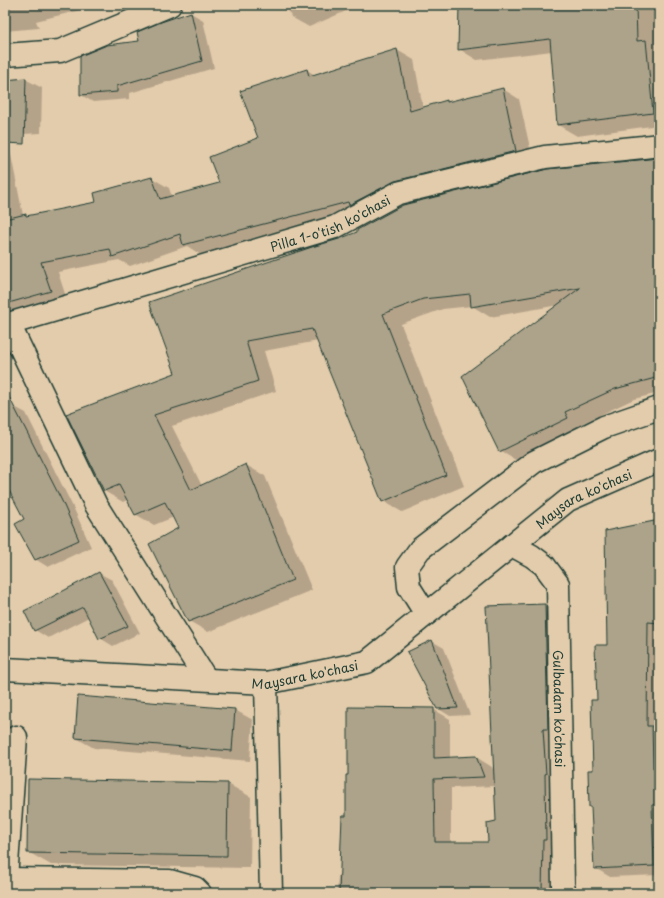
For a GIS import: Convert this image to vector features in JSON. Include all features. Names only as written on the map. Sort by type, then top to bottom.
[{"type":"street","points":[[5,55],[60,51],[170,5]]},
{"type":"street","name":"Pilla 1-o'tish ko'chasi","points":[[7,325],[335,227],[398,193],[545,157],[659,145]]},
{"type":"street","points":[[7,325],[96,505],[206,679]]},
{"type":"street","points":[[426,614],[409,587],[407,567],[420,549],[534,462],[604,427],[659,408]]},
{"type":"street","name":"Maysara ko'chasi","points":[[5,669],[266,683],[367,662],[568,500],[659,460]]},
{"type":"street","name":"Gulbadam ko'chasi","points":[[512,545],[532,556],[544,565],[558,584],[563,886],[565,893]]},
{"type":"street","points":[[266,683],[271,893]]},
{"type":"street","points":[[16,737],[6,879],[170,881],[195,888],[200,893]]},
{"type":"building","points":[[459,5],[636,5],[637,41],[646,40],[653,113],[557,125],[550,39],[458,50]]},
{"type":"building","points":[[191,12],[202,61],[117,86],[117,92],[80,95],[80,56],[107,45],[139,41],[137,32]]},
{"type":"building","points":[[397,49],[410,111],[447,100],[447,102],[503,88],[516,151],[395,181],[349,205],[348,202],[183,245],[180,234],[112,257],[110,249],[41,262],[51,291],[5,304],[5,219],[96,202],[94,193],[152,177],[160,199],[219,183],[209,157],[258,138],[240,91],[307,69],[309,76]]},
{"type":"building","points":[[26,78],[24,144],[5,143],[5,80]]},
{"type":"building","points":[[659,158],[659,377],[615,389],[565,412],[568,418],[499,452],[462,376],[580,288],[471,307],[470,294],[423,299],[383,314],[446,475],[382,502],[312,329],[246,341],[258,381],[154,415],[191,490],[246,464],[293,580],[188,622],[149,544],[178,528],[165,502],[135,515],[119,485],[104,491],[66,414],[175,373],[149,302],[339,239],[357,232],[357,230],[403,205],[547,169]]},
{"type":"building","points":[[5,389],[62,501],[79,540],[35,560],[15,524],[24,519],[5,483]]},
{"type":"building","points":[[659,520],[659,623],[648,622],[647,726],[652,726],[653,768],[659,768],[659,804],[652,805],[654,866],[594,869],[591,807],[589,807],[588,770],[593,770],[591,700],[597,700],[595,645],[607,645],[605,531]]},
{"type":"building","points":[[99,572],[128,626],[99,639],[83,607],[34,631],[24,611]]},
{"type":"building","points":[[545,604],[548,729],[543,729],[546,774],[546,840],[543,840],[542,893],[339,893],[342,816],[346,816],[346,775],[348,775],[348,707],[434,708],[434,758],[476,756],[484,777],[434,779],[435,842],[488,842],[487,823],[496,821],[486,606]]},
{"type":"building","points":[[432,640],[458,708],[437,709],[407,652]]},
{"type":"building","points":[[78,696],[235,709],[232,751],[75,738]]},
{"type":"building","points":[[28,779],[228,783],[227,856],[27,853]]}]
